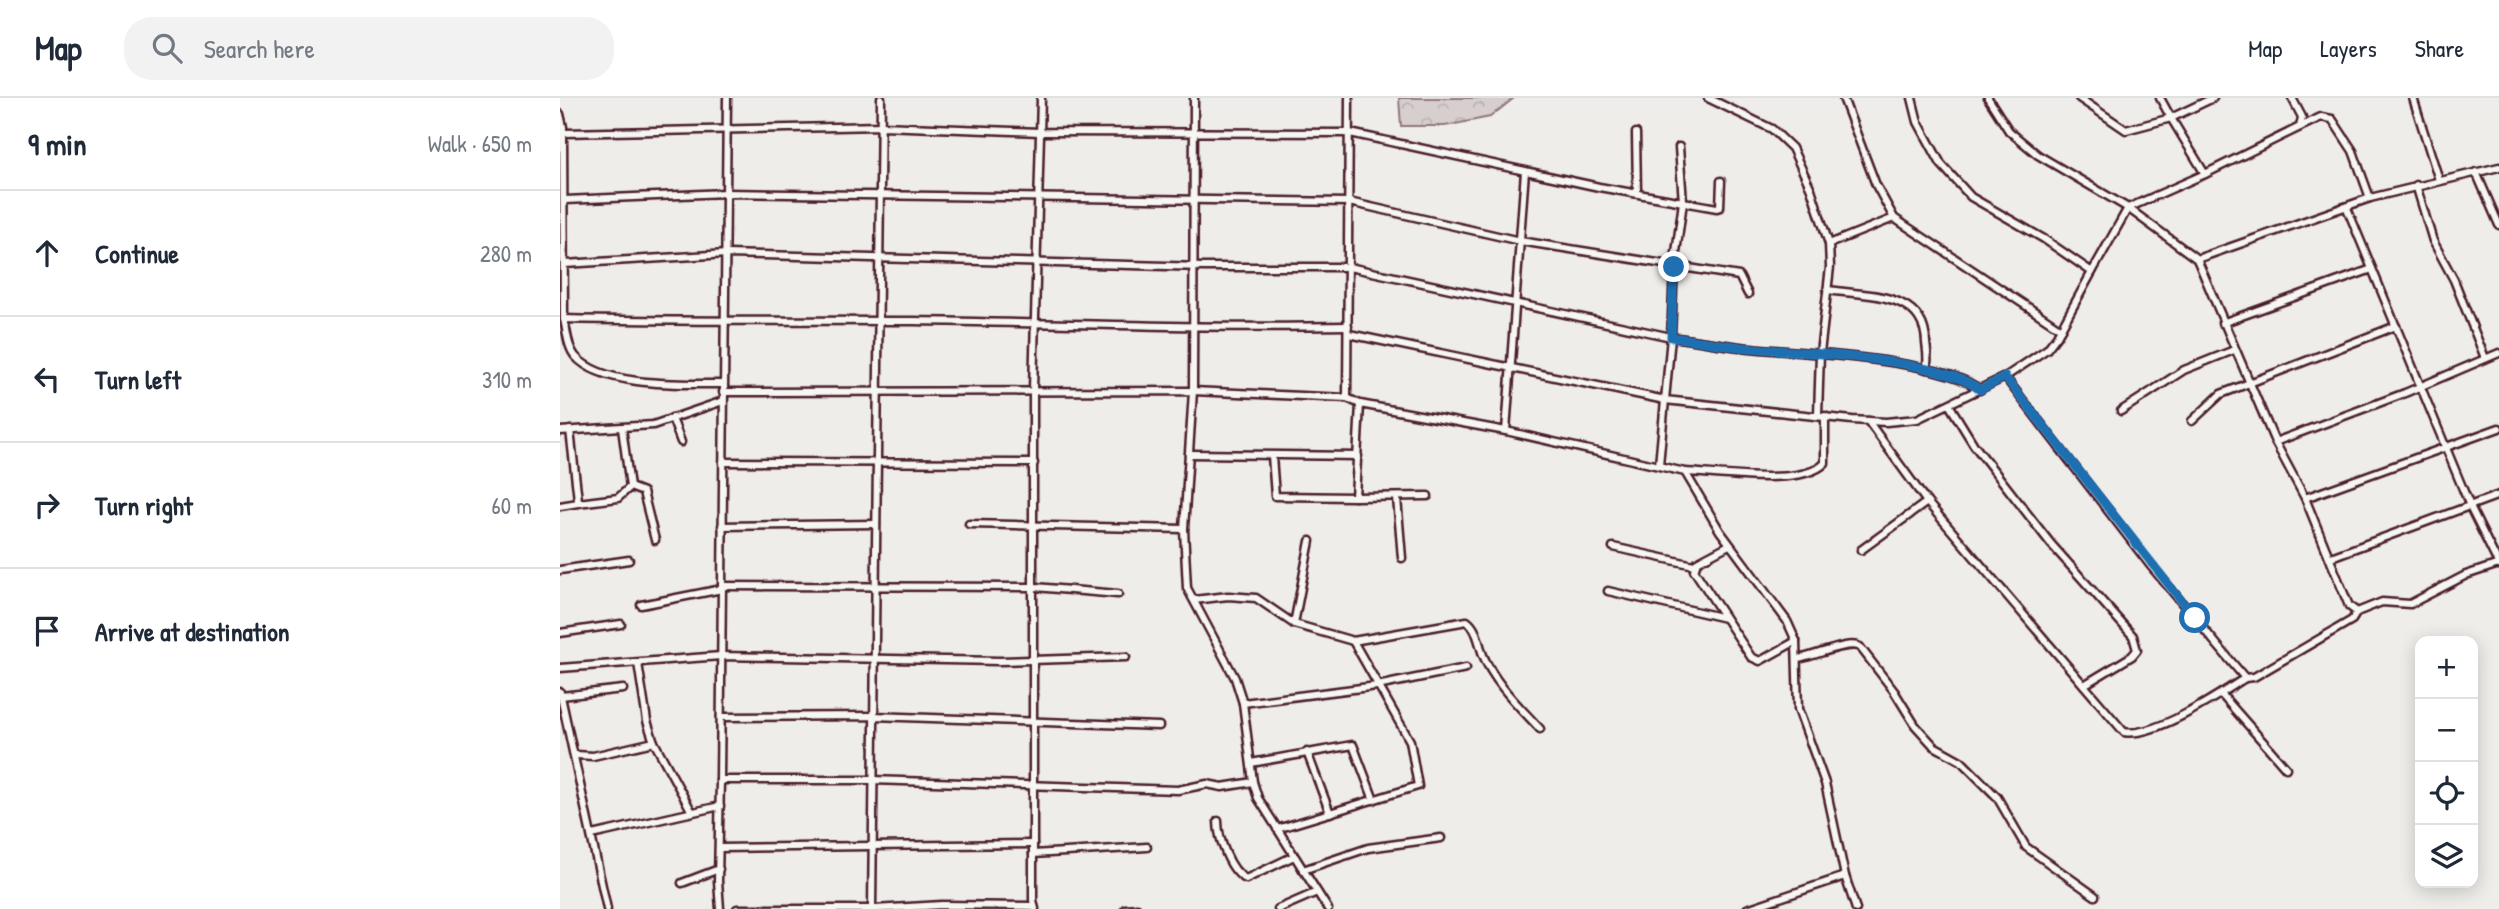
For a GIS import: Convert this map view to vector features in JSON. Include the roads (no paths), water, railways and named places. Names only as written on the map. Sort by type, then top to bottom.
[{"type":"street","points":[[720,909],[727,98]]},
{"type":"street","points":[[872,909],[881,98]]},
{"type":"street","points":[[737,909],[872,909],[942,905],[1034,907],[1033,390],[1041,98]]},
{"type":"street","points":[[1194,98],[1194,267],[1191,328],[1193,391],[1184,529],[1186,587],[1235,678],[1243,704],[1253,782],[1258,798],[1328,909]]},
{"type":"street","points":[[1347,398],[1349,98]]},
{"type":"street","points":[[560,114],[564,133],[564,319],[570,348],[576,357],[594,368],[644,383],[878,392],[1193,391],[1347,398],[1360,404],[1506,431],[1685,472],[1784,476],[1816,471],[1825,463],[1820,353],[1828,290],[1829,244],[1792,148],[1772,128],[1708,98]]},
{"type":"street","points":[[1843,98],[1876,185],[1894,218],[1916,236],[2061,329]]},
{"type":"street","points":[[1912,98],[1918,122],[1941,164],[1971,197],[2044,239],[2092,272]]},
{"type":"street","points":[[1988,98],[2009,131],[2038,155],[2127,208],[2197,259],[2248,382],[2331,557],[2349,606],[2357,612]]},
{"type":"street","points":[[2079,98],[2126,130],[2171,118],[2213,98]]},
{"type":"street","points":[[2160,98],[2205,174]]},
{"type":"street","points":[[2292,98],[2302,117],[2300,127]]},
{"type":"street","points":[[2413,98],[2438,180]]},
{"type":"street","points":[[564,319],[725,323],[1036,323],[1349,330],[1512,369],[1665,400],[1868,421],[1916,419],[1950,406],[2005,377],[2047,349],[2061,329],[2127,208],[2205,174],[2321,117],[2332,119],[2353,150],[2370,198]]},
{"type":"street","points":[[564,133],[882,126],[1040,132],[1350,133],[1525,171],[1720,207],[1721,181]]},
{"type":"street","points":[[1636,134],[1637,192]]},
{"type":"street","points":[[1659,465],[1671,337],[1674,267],[1683,202],[1679,147]]},
{"type":"street","points":[[2197,259],[2370,198],[2499,167]]},
{"type":"street","points":[[1506,431],[1525,171]]},
{"type":"street","points":[[2476,172],[2499,225]]},
{"type":"street","points":[[2416,185],[2433,241],[2454,281],[2485,358]]},
{"type":"street","points":[[563,197],[726,193],[1349,202],[1520,241],[1740,276],[1748,294]]},
{"type":"street","points":[[1868,421],[1927,502],[2124,732],[2137,735],[2221,694],[2245,678],[2254,677],[2352,620],[2357,612],[2382,602],[2410,604],[2466,575],[2499,564],[2471,507],[2347,208]]},
{"type":"street","points":[[1829,244],[1894,218]]},
{"type":"street","points":[[563,259],[727,254],[1194,267],[1349,267],[1671,337],[1820,353],[1926,369],[1970,382],[1980,390]]},
{"type":"street","points":[[2222,323],[2372,269]]},
{"type":"street","points":[[1828,290],[1897,301],[1918,312],[1925,324],[1928,361],[1926,369]]},
{"type":"street","points":[[2192,421],[2215,397],[2396,326]]},
{"type":"street","points":[[2121,411],[2185,370],[2234,350]]},
{"type":"street","points":[[2275,442],[2499,353]]},
{"type":"street","points":[[2005,377],[2150,565],[2245,678]]},
{"type":"street","points":[[560,431],[653,425],[723,401]]},
{"type":"street","points":[[1354,497],[1360,404]]},
{"type":"street","points":[[1950,406],[1974,445],[2051,544],[2118,617],[2137,644],[2137,650],[2132,656],[2084,685]]},
{"type":"street","points":[[672,418],[681,442]]},
{"type":"street","points":[[622,428],[630,487]]},
{"type":"street","points":[[2305,498],[2499,428]]},
{"type":"street","points":[[570,430],[578,503]]},
{"type":"street","points":[[1189,454],[1358,456]]},
{"type":"street","points":[[1272,456],[1275,496],[1428,496]]},
{"type":"street","points":[[723,461],[1034,463]]},
{"type":"street","points":[[1685,472],[1729,545],[1787,621],[1796,641],[1798,709],[1825,783],[1845,876],[1856,909]]},
{"type":"street","points":[[560,506],[618,498],[630,487]]},
{"type":"street","points":[[630,487],[643,492],[654,540]]},
{"type":"street","points":[[2331,557],[2499,495]]},
{"type":"street","points":[[1397,498],[1402,558]]},
{"type":"street","points":[[1861,550],[1927,502]]},
{"type":"street","points":[[722,526],[876,524]]},
{"type":"street","points":[[969,524],[1184,529]]},
{"type":"street","points":[[1294,624],[1310,541]]},
{"type":"street","points":[[1613,547],[1694,565],[1729,545]]},
{"type":"street","points":[[560,570],[629,560]]},
{"type":"street","points":[[1694,565],[1694,570],[1755,661],[1796,641]]},
{"type":"street","points":[[641,605],[722,587],[1035,587],[1118,594]]},
{"type":"street","points":[[1608,591],[1725,618]]},
{"type":"street","points":[[1194,600],[1228,596],[1256,598],[1294,624],[1353,640],[1467,621],[1474,628],[1485,659],[1503,687],[1540,729]]},
{"type":"street","points":[[560,633],[621,624]]},
{"type":"street","points":[[1277,829],[1418,786],[1410,741],[1353,640]]},
{"type":"street","points":[[1797,659],[1817,656],[1846,644],[1860,647],[1927,739],[1961,761],[1997,797],[2026,847],[2095,896]]},
{"type":"street","points":[[560,668],[721,656],[1034,661],[1126,657]]},
{"type":"street","points":[[638,663],[647,721],[654,742],[691,812]]},
{"type":"street","points":[[1243,704],[1377,686],[1466,668]]},
{"type":"street","points":[[607,909],[576,755],[560,694],[623,689]]},
{"type":"street","points":[[2221,694],[2286,768]]},
{"type":"street","points":[[721,717],[873,716],[1159,726]]},
{"type":"street","points":[[576,755],[593,756],[654,742]]},
{"type":"street","points":[[1251,763],[1353,744],[1374,800]]},
{"type":"street","points":[[1307,752],[1330,813]]},
{"type":"street","points":[[720,780],[873,780],[1033,788],[1178,790],[1207,784],[1222,786],[1253,782]]},
{"type":"street","points":[[592,835],[720,806]]},
{"type":"street","points":[[1218,821],[1223,846],[1240,877],[1246,879],[1294,856]]},
{"type":"street","points":[[1303,870],[1368,848],[1441,838]]},
{"type":"street","points":[[720,848],[873,844],[1033,845]]},
{"type":"street","points":[[1033,854],[1147,847]]},
{"type":"street","points":[[682,883],[719,869]]},
{"type":"street","points":[[1747,909],[1845,876]]},
{"type":"street","points":[[1278,909],[1317,892]]},
{"type":"street","points":[[1125,909],[1137,908]]}]
